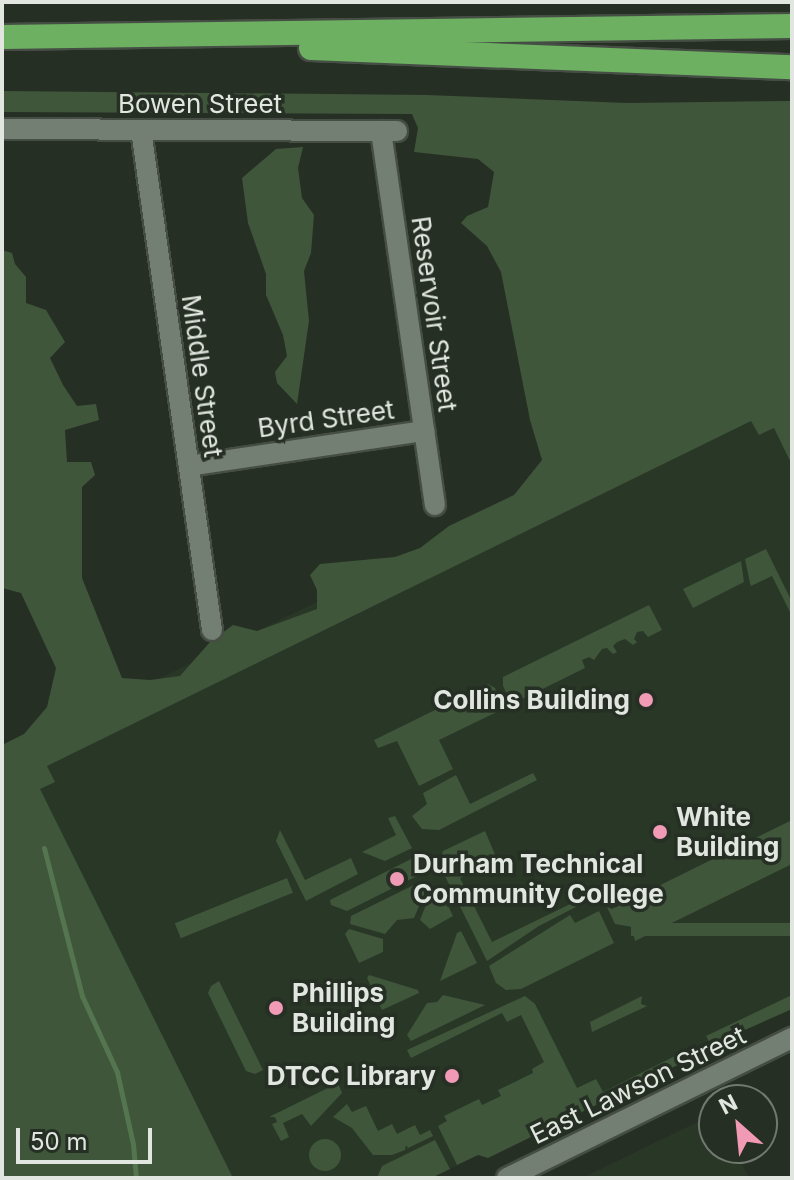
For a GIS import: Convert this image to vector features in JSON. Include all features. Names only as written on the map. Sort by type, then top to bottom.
[{"type":"highway","points":[[2,37],[792,26]]},
{"type":"highway","points":[[61,36],[792,67]]},
{"type":"street","name":"Bowen Street","points":[[2,129],[389,131]]},
{"type":"street","name":"Middle Street","points":[[141,130],[212,630]]},
{"type":"street","name":"Reservoir Street","points":[[389,131],[435,505]]},
{"type":"street","name":"Byrd Street","points":[[189,466],[424,431]]},
{"type":"street","name":"East Lawson Street","points":[[507,1178],[792,1038]]},
{"type":"shaded area","points":[[2,91],[427,95],[627,103],[792,101],[792,465],[774,428],[759,435],[751,421],[47,766],[55,782],[40,789],[233,1178],[2,1178],[2,745],[24,734],[47,707],[56,668],[21,593],[2,588],[2,250],[12,253],[15,264],[26,277],[26,303],[46,310],[65,342],[50,358],[63,385],[77,406],[96,404],[99,420],[65,430],[67,462],[91,462],[95,475],[82,487],[82,578],[122,678],[150,680],[180,676],[210,642],[233,625],[257,631],[317,609],[317,590],[310,575],[320,564],[395,557],[420,548],[449,526],[514,495],[542,460],[530,420],[501,272],[487,246],[461,223],[467,216],[488,207],[494,172],[478,159],[414,152],[418,128],[412,114],[2,112]]},
{"type":"shaded area","points":[[303,147],[298,168],[302,198],[314,215],[311,253],[304,271],[309,321],[297,404],[277,383],[275,372],[287,356],[283,335],[266,295],[266,274],[248,223],[242,178],[276,149]]},
{"type":"shaded area","name":"Durham Technical Community College","points":[[792,371],[792,1003],[431,1178],[2,1178],[2,755]]},
{"type":"shaded area","points":[[766,549],[792,602],[792,616],[772,576],[751,586],[745,559]]},
{"type":"shaded area","points":[[741,561],[744,582],[693,608],[683,589]]},
{"type":"shaded area","points":[[649,605],[662,630],[648,637],[643,631],[637,632],[634,639],[637,642],[633,645],[625,639],[617,642],[613,646],[617,652],[613,654],[607,648],[602,649],[594,660],[589,657],[582,660],[585,668],[512,704],[503,686],[503,677]]},
{"type":"shaded area","points":[[488,684],[495,688],[505,708],[439,740],[453,769],[419,786],[397,741],[378,748],[374,740]]},
{"type":"shaded area","points":[[533,773],[537,780],[439,830],[422,829],[412,816],[427,804],[423,793],[456,775],[470,804]]},
{"type":"shaded area","points":[[395,816],[412,848],[385,861],[362,852],[396,835],[388,818]]},
{"type":"shaded area","points":[[792,820],[792,864],[635,941],[632,927],[615,924],[607,907],[612,909]]},
{"type":"shaded area","points":[[280,830],[305,880],[351,858],[358,874],[306,901],[276,841]]},
{"type":"shaded area","points":[[485,831],[497,859],[460,878],[492,942],[593,893],[595,897],[539,926],[487,961],[439,864],[443,851]]},
{"type":"shaded area","points":[[417,856],[422,859],[419,875],[347,911],[331,905],[330,900]]},
{"type":"shaded area","points":[[287,878],[293,893],[181,938],[175,923]]},
{"type":"shaded area","points":[[422,881],[428,885],[414,918],[397,920],[385,934],[350,924],[351,916]]},
{"type":"shaded area","points":[[433,887],[439,887],[453,916],[430,929],[420,920]]},
{"type":"shaded area","points":[[599,911],[614,943],[521,989],[506,990],[496,983],[489,966],[570,915],[575,923]]},
{"type":"shaded area","points":[[631,923],[792,923],[792,936],[631,936]]},
{"type":"shaded area","points":[[349,929],[383,939],[383,952],[359,963],[345,934]]},
{"type":"shaded area","points":[[461,931],[477,963],[440,981],[457,933]]},
{"type":"shaded area","points":[[369,975],[418,990],[419,993],[382,1010],[367,978]]},
{"type":"shaded area","points":[[219,981],[263,1070],[255,1074],[246,1071],[208,993],[211,986]]},
{"type":"shaded area","points":[[443,995],[485,1005],[411,1041],[407,1035],[427,1003],[437,1002]]},
{"type":"shaded area","points":[[792,995],[792,1009],[711,1045],[706,1036]]},
{"type":"shaded area","points":[[525,996],[535,1004],[577,1088],[596,1079],[603,1092],[687,1050],[694,1057],[488,1158],[478,1155],[457,1165],[438,1126],[447,1121],[444,1116],[479,1099],[482,1105],[501,1096],[498,1090],[533,1073],[532,1069],[544,1062],[521,1015],[507,1022],[502,1013],[411,1058],[407,1050]]},
{"type":"shaded area","points":[[642,996],[641,1004],[647,1006],[592,1032],[590,1022]]},
{"type":"shaded area","points":[[338,1083],[342,1093],[311,1126],[302,1114],[283,1123],[289,1137],[281,1141],[272,1124],[277,1122],[275,1117],[269,1117]]},
{"type":"shaded area","points":[[347,1104],[352,1112],[366,1106],[378,1131],[392,1124],[397,1134],[415,1125],[420,1135],[430,1130],[433,1136],[408,1148],[406,1145],[405,1150],[392,1155],[373,1155],[352,1128],[333,1117]]},
{"type":"shaded area","points":[[698,1122],[698,1164],[742,1164],[749,1178],[582,1178]]},
{"type":"shaded area","points":[[325,1139],[337,1143],[341,1155],[337,1167],[325,1171],[313,1167],[309,1155],[313,1143]]},
{"type":"shaded area","points":[[435,1140],[450,1169],[431,1178],[377,1178],[382,1166]]},
{"type":"waterway","points":[[44,848],[82,996],[117,1072],[133,1144],[136,1178]]},
{"type":"place","name":"Collins Building","points":[[646,700]]},
{"type":"place","name":"White Building","points":[[660,832]]},
{"type":"place","name":"Durham Technical Community College","points":[[397,879]]},
{"type":"place","name":"Phillips Building","points":[[276,1008]]},
{"type":"place","name":"DTCC Library","points":[[452,1076]]}]
